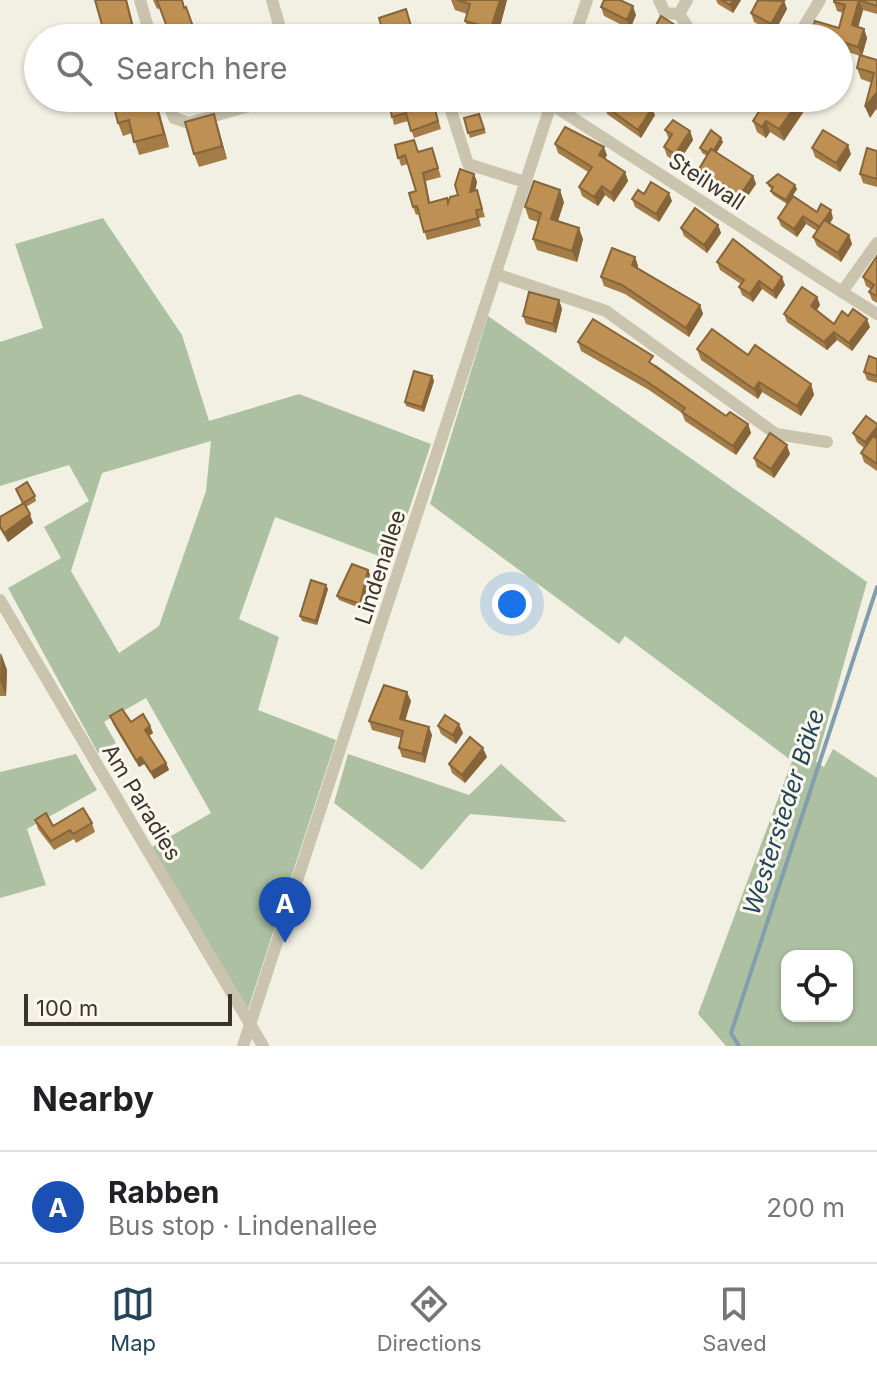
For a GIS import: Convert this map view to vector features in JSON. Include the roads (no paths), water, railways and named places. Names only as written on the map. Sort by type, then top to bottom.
[{"type":"street","points":[[140,0],[147,24]]},
{"type":"street","points":[[272,0],[279,24]]},
{"type":"street","points":[[579,24],[587,0]]},
{"type":"street","points":[[659,0],[665,13],[679,14]]},
{"type":"street","points":[[679,14],[687,0]]},
{"type":"street","points":[[805,24],[820,0]]},
{"type":"street","points":[[679,14],[686,24]]},
{"type":"street","points":[[172,112],[174,118],[189,123],[228,112]]},
{"type":"street","points":[[451,112],[468,164],[525,182]]},
{"type":"street","name":"Lindenallee","points":[[243,1046],[548,112]]},
{"type":"street","name":"Steilwall","points":[[569,112],[877,314]]},
{"type":"street","points":[[842,292],[877,243]]},
{"type":"street","points":[[496,274],[606,311],[776,434],[827,442]]},
{"type":"street","name":"Am Paradies","points":[[0,600],[250,1024]]},
{"type":"street","points":[[250,1024],[263,1046]]},
{"type":"waterway","name":"Westersteder Bäke","points":[[739,1046],[731,1033],[877,587]]},
{"type":"place","name":"Rabben","points":[[285,943]]}]
